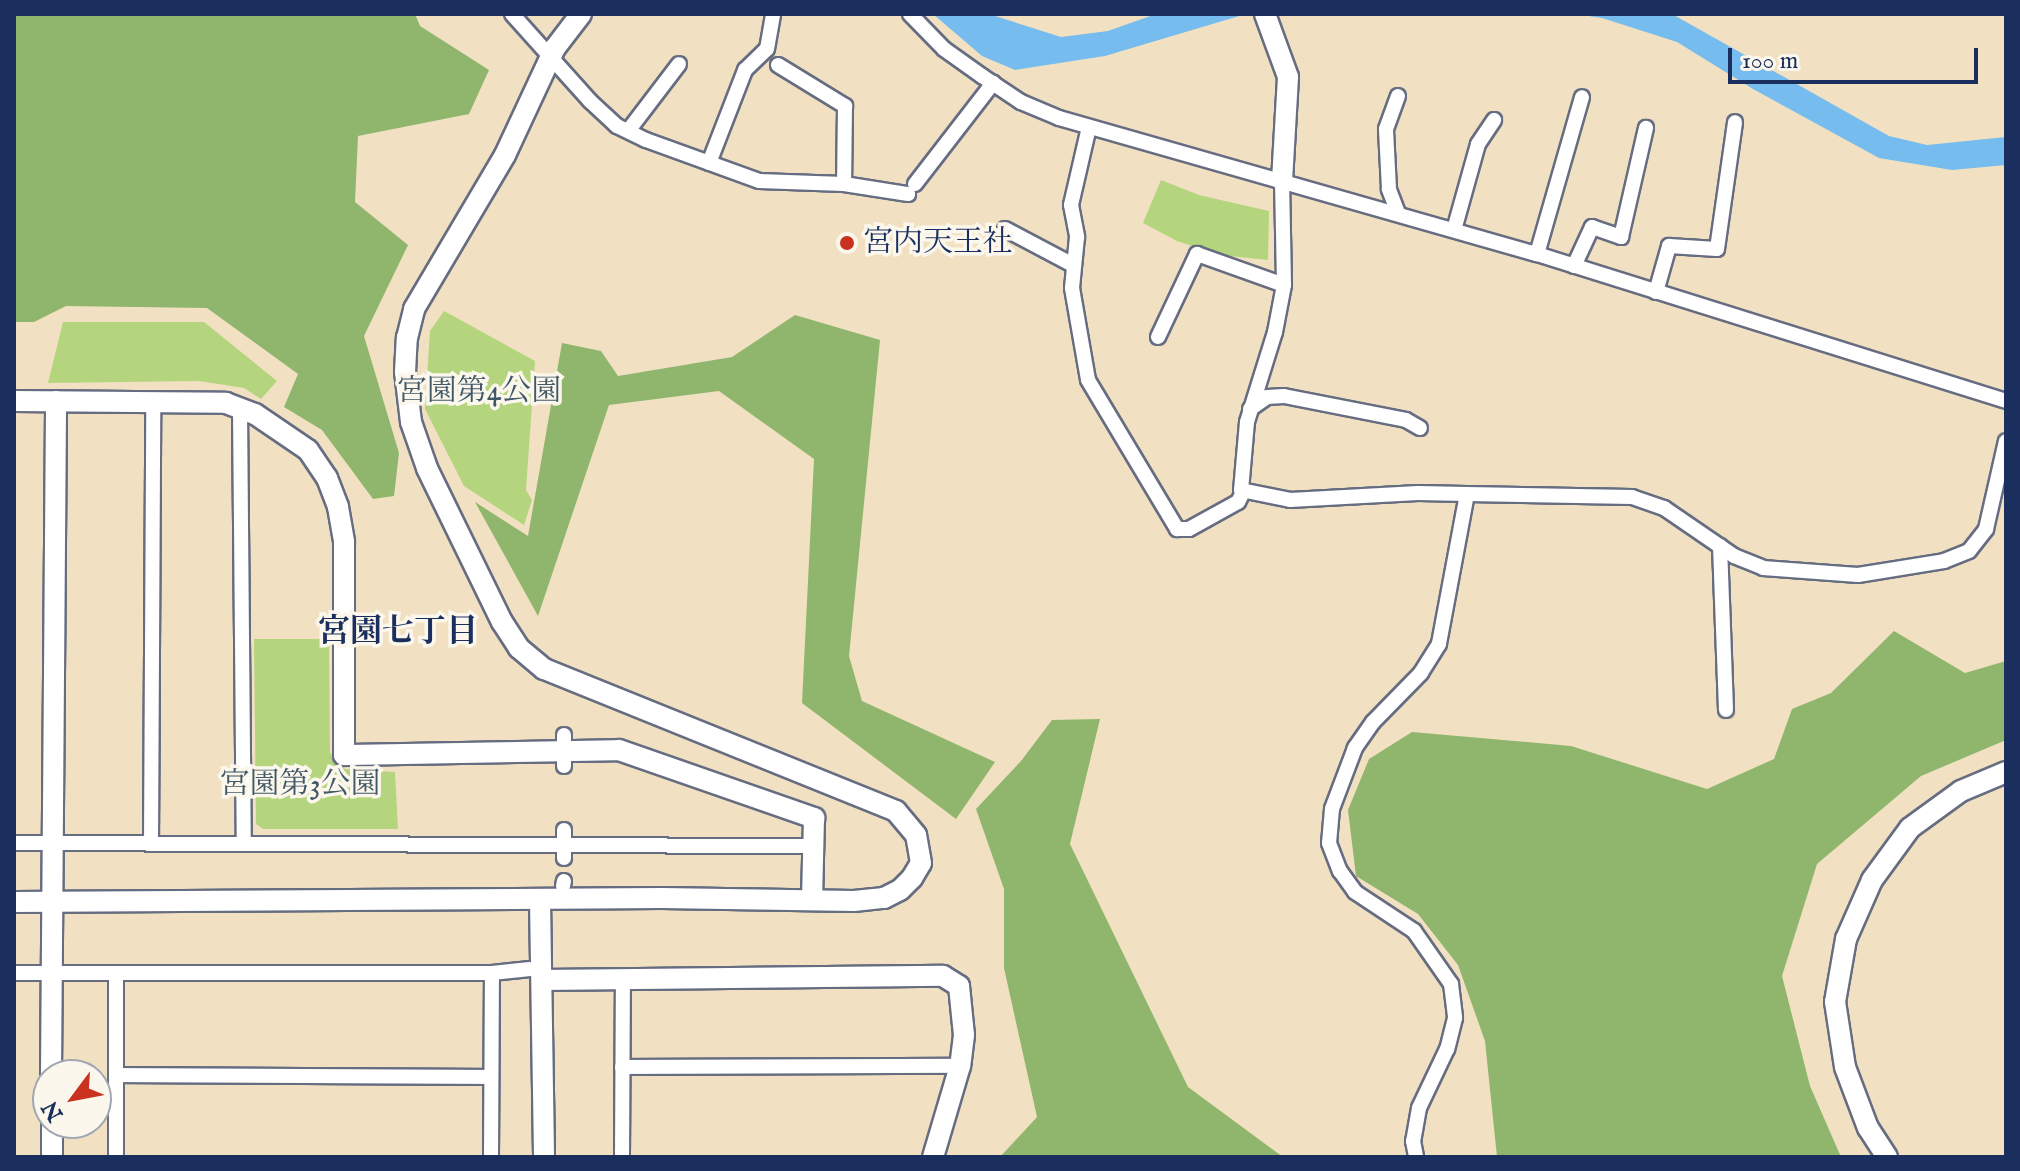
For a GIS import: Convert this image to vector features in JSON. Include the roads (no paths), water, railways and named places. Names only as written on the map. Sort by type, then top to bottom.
[{"type":"street","points":[[512,14],[599,109],[628,131],[759,181],[912,189],[993,83]]},
{"type":"street","points":[[14,902],[884,898],[900,890],[921,863],[910,823],[896,811],[804,771],[564,685],[527,655],[502,622],[427,468],[411,422],[404,357],[414,309],[505,155],[550,58],[581,14]]},
{"type":"street","points":[[709,163],[745,70],[767,49],[773,14]]},
{"type":"street","points":[[910,14],[944,49],[1021,102],[1089,127],[1537,254],[2006,401]]},
{"type":"street","points":[[1089,127],[1071,201],[1077,237],[1072,288],[1088,380],[1173,525],[1177,529],[1189,529],[1238,502],[1243,492],[1250,409],[1275,332],[1284,285],[1282,180],[1288,77],[1266,17]]},
{"type":"street","points":[[628,131],[679,64]]},
{"type":"street","points":[[778,65],[845,106],[844,184]]},
{"type":"street","points":[[1398,96],[1386,129],[1389,189],[1398,213]]},
{"type":"street","points":[[1537,254],[1582,97]]},
{"type":"street","points":[[1454,230],[1478,144],[1494,120]]},
{"type":"street","points":[[1656,292],[1669,246],[1717,249],[1735,122]]},
{"type":"street","points":[[1574,266],[1592,227],[1621,237],[1646,128]]},
{"type":"street","points":[[1005,229],[1073,265]]},
{"type":"street","points":[[1158,337],[1197,254],[1284,285]]},
{"type":"street","points":[[1250,409],[1267,397],[1284,396],[1406,420],[1420,428]]},
{"type":"street","points":[[14,401],[226,403],[255,414],[308,450],[327,478],[338,507],[344,542],[344,755],[619,750],[814,818],[812,900]]},
{"type":"street","points":[[51,1059],[56,401]]},
{"type":"street","points":[[151,844],[153,401]]},
{"type":"street","points":[[240,409],[244,844]]},
{"type":"street","points":[[1243,492],[1290,500],[1418,493],[1632,497],[1664,508],[1720,546],[1768,570],[1867,574],[1957,557],[1969,551],[1986,529],[2006,441]]},
{"type":"street","points":[[1416,1157],[1413,1141],[1419,1108],[1447,1049],[1455,1018],[1451,984],[1414,931],[1355,892],[1340,871],[1329,843],[1332,809],[1355,748],[1373,722],[1421,673],[1439,644],[1467,494]]},
{"type":"street","points":[[1720,546],[1726,710]]},
{"type":"street","points":[[1887,1157],[1868,1128],[1845,1067],[1835,1002],[1846,939],[1872,880],[1910,828],[1961,791],[2006,772]]},
{"type":"street","points":[[14,843],[813,846]]},
{"type":"street","points":[[540,900],[536,974],[544,1157]]},
{"type":"street","points":[[14,973],[492,973],[623,979],[943,976],[959,986],[964,1035],[960,1066],[933,1157]]},
{"type":"street","points":[[116,973],[116,1157]]},
{"type":"street","points":[[491,1157],[492,973]]},
{"type":"street","points":[[622,1157],[623,979]]},
{"type":"street","points":[[622,1067],[960,1066]]},
{"type":"street","points":[[116,1075],[491,1077]]},
{"type":"water","points":[[933,14],[989,14],[1061,37],[1108,31],[1156,14],[1246,14],[1105,56],[1015,70],[982,56]]},
{"type":"water","points":[[1575,14],[1672,14],[1889,136],[1927,145],[2006,137],[2006,165],[1952,170],[1879,158],[1753,89],[1677,42],[1602,18]]},
{"type":"place","name":"宮内天王社","points":[[847,243]]},
{"type":"district","name":"宮園七丁目","points":[[398,633]]},
{"type":"park label","name":"宮園第4公園","points":[[479,392]]},
{"type":"park label","name":"宮園第3公園","points":[[300,785]]}]
